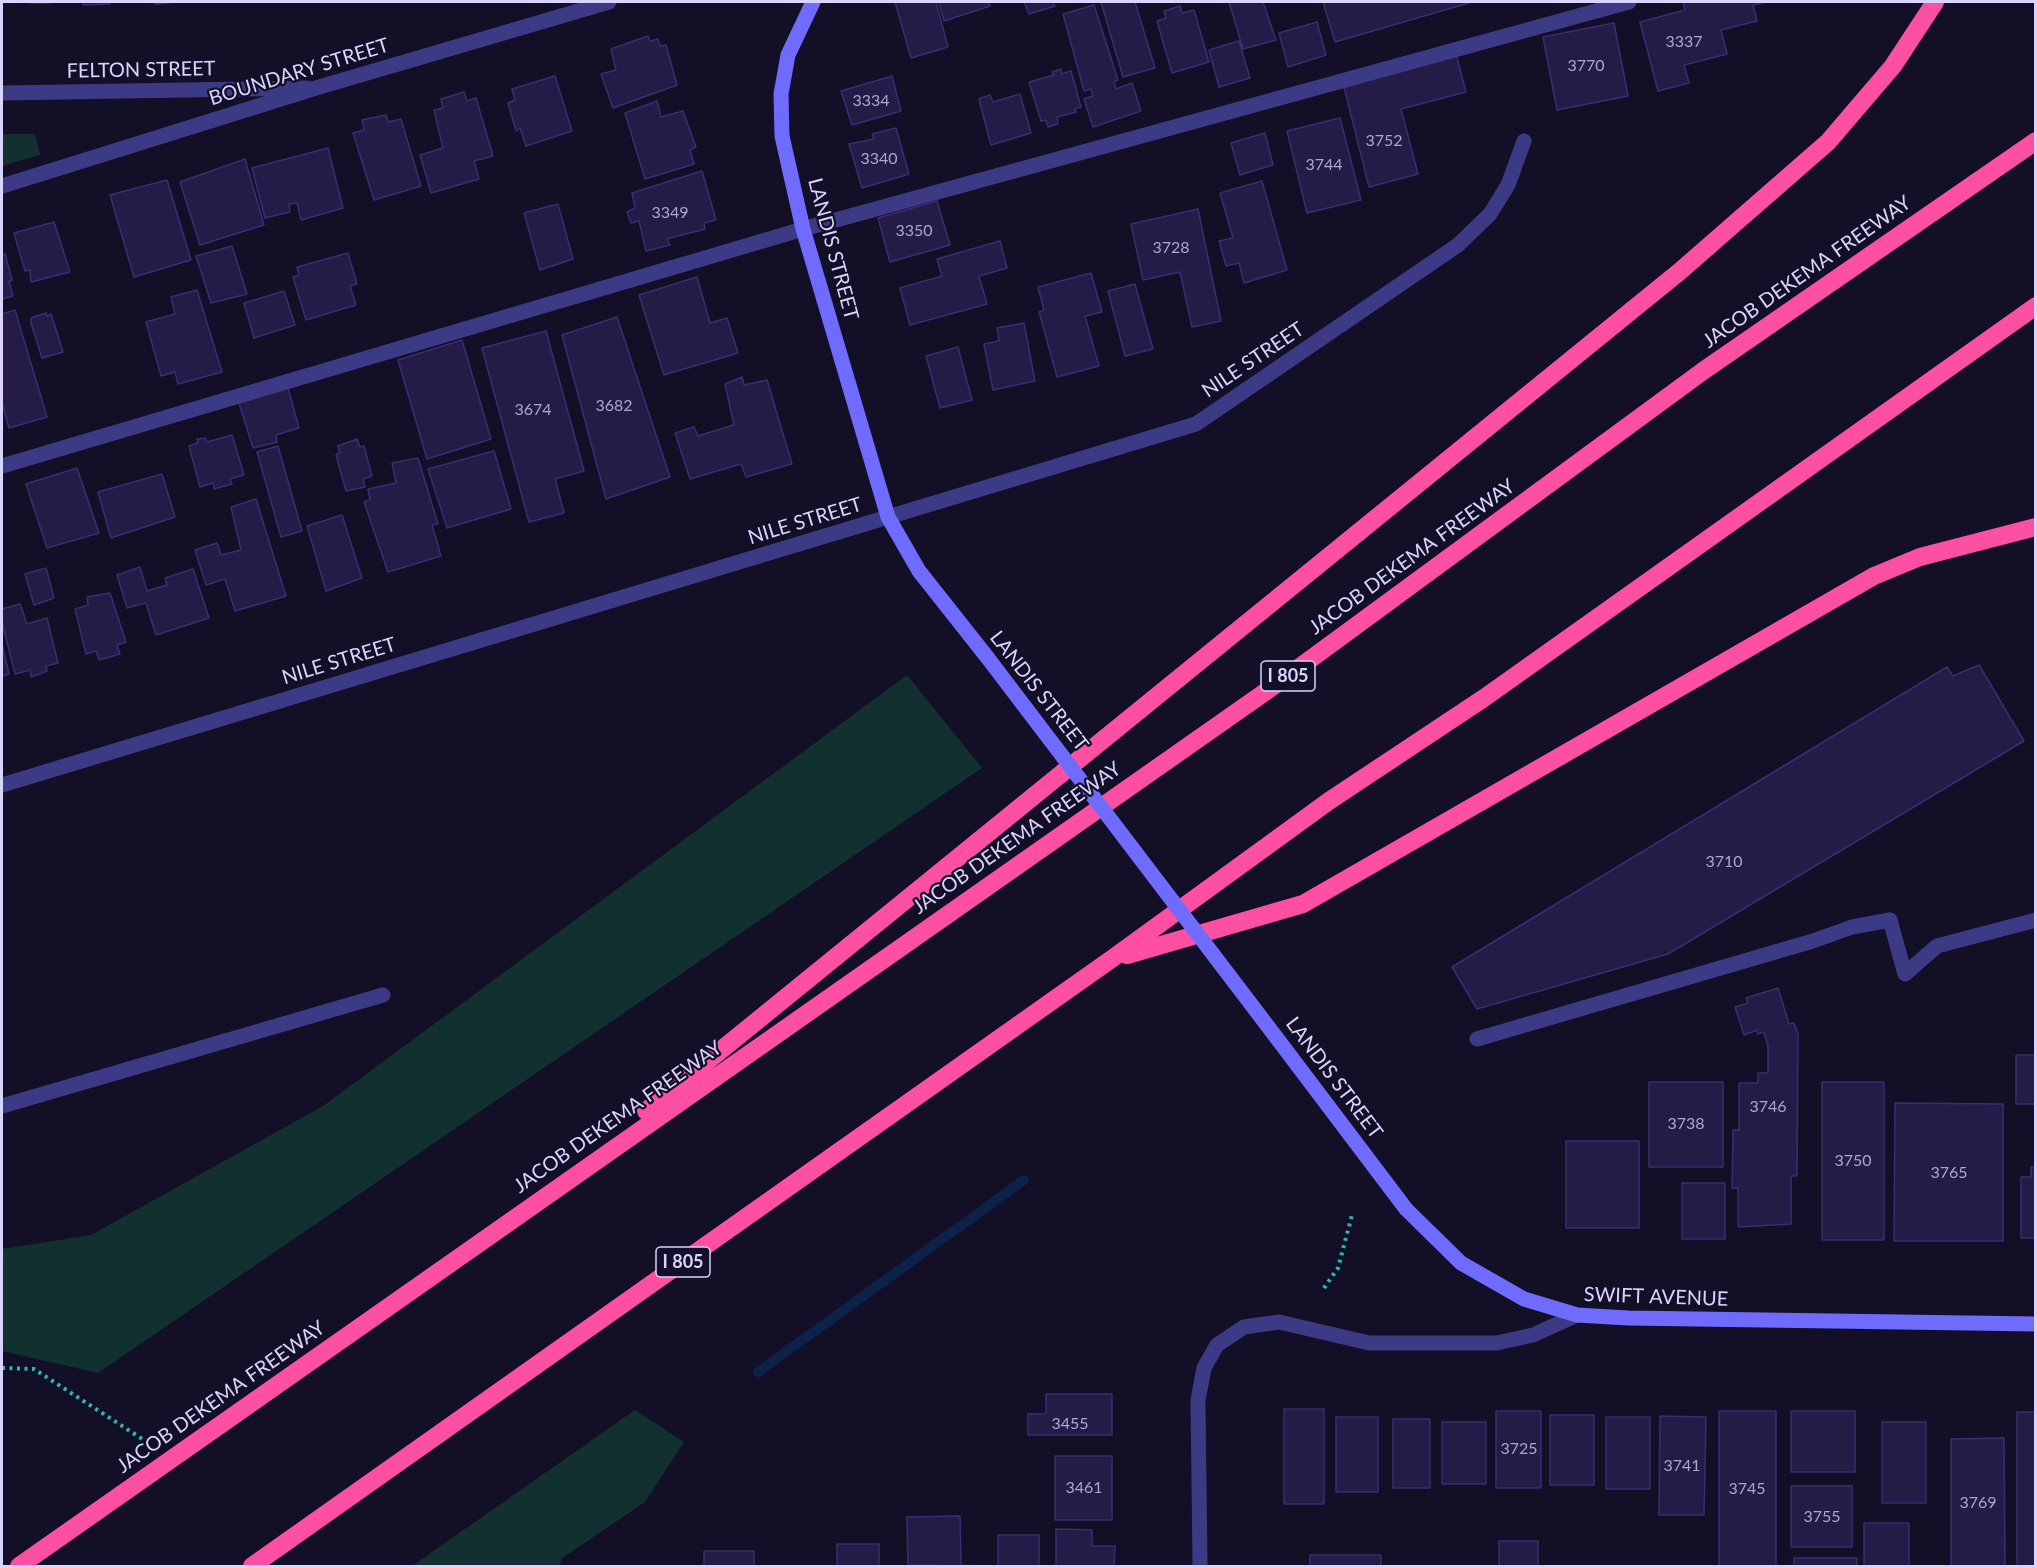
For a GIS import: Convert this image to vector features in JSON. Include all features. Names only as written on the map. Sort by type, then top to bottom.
[{"type":"highway","points":[[534,1203],[1118,725],[1679,272],[1828,142],[1893,66],[1935,2]]},
{"type":"highway","name":"JACOB DEKEMA FREEWAY","points":[[19,1566],[1278,683],[1703,371],[2036,141]]},
{"type":"highway","name":"I 805","points":[[252,1566],[1113,958],[1329,801],[1484,698],[2036,306]]},
{"type":"highway","points":[[1113,958],[1303,904],[1874,576],[1920,557],[2036,526]]},
{"type":"main road","name":"LANDIS STREET","points":[[813,2],[788,56],[781,94],[782,136],[803,229],[888,517],[919,571],[987,657],[1406,1209],[1461,1263],[1524,1299],[1577,1314]]},
{"type":"main road","name":"SWIFT AVENUE","points":[[1577,1314],[1721,1321],[2036,1324]]},
{"type":"street","name":"BOUNDARY STREET","points":[[2,186],[316,88],[609,2]]},
{"type":"street","points":[[2,466],[803,229],[1629,2]]},
{"type":"street","name":"FELTON STREET","points":[[2,93],[316,88]]},
{"type":"street","name":"NILE STREET","points":[[2,785],[1196,424],[1458,245],[1490,214],[1508,185],[1524,141]]},
{"type":"street","points":[[1477,1039],[1813,941],[1852,927],[1890,920],[1905,974],[1937,946],[2036,920]]},
{"type":"street","points":[[2,1106],[383,995]]},
{"type":"street","name":"SWIFT AVENUE","points":[[1200,1566],[1198,1400],[1204,1368],[1217,1345],[1244,1327],[1279,1322],[1370,1342],[1497,1342],[1533,1335],[1577,1314]]},
{"type":"path","points":[[1324,1288],[1338,1268],[1352,1215]]},
{"type":"path","points":[[2,1368],[34,1369],[173,1458]]},
{"type":"green space","points":[[2,134],[35,134],[40,155],[2,166]]},
{"type":"green space","points":[[907,675],[982,768],[98,1373],[2,1351],[2,1249],[91,1235],[323,1106]]},
{"type":"green space","points":[[635,1410],[684,1442],[645,1502],[561,1559],[560,1566],[412,1566]]},
{"type":"building","points":[[83,2],[110,2],[110,4],[83,5]]},
{"type":"building","points":[[154,2],[178,2],[155,4]]},
{"type":"building","points":[[895,2],[936,2],[948,47],[911,58]]},
{"type":"building","points":[[939,2],[989,2],[990,6],[944,21]]},
{"type":"building","points":[[1024,2],[1053,2],[1055,6],[1029,14]]},
{"type":"building","points":[[1101,2],[1135,2],[1155,68],[1123,77]]},
{"type":"building","points":[[1229,2],[1263,2],[1276,40],[1243,49]]},
{"type":"building","points":[[1323,2],[1472,2],[1335,42]]},
{"type":"building","points":[[1683,2],[1766,2],[1753,5],[1757,21],[1721,30],[1727,54],[1684,65],[1689,83],[1658,91],[1640,22],[1685,10]]},
{"type":"building","points":[[1094,5],[1118,80],[1114,82],[1116,89],[1132,83],[1141,111],[1093,127],[1084,99],[1093,96],[1091,89],[1084,91],[1063,14]]},
{"type":"building","points":[[1180,6],[1182,13],[1194,10],[1209,62],[1172,73],[1157,21],[1166,18],[1164,11]]},
{"type":"building","points":[[1317,22],[1326,55],[1288,67],[1279,33]]},
{"type":"building","points":[[1614,23],[1628,96],[1557,110],[1543,37]]},
{"type":"building","points":[[648,36],[650,41],[658,39],[660,46],[666,45],[677,85],[613,108],[601,74],[616,70],[611,49]]},
{"type":"building","points":[[1239,41],[1250,78],[1219,87],[1209,50]]},
{"type":"building","points":[[1456,54],[1466,92],[1401,109],[1418,174],[1369,187],[1343,83]]},
{"type":"building","points":[[1061,69],[1061,74],[1071,71],[1081,107],[1075,109],[1076,112],[1057,117],[1058,124],[1048,127],[1046,120],[1041,121],[1029,82],[1054,75],[1052,72]]},
{"type":"building","points":[[555,76],[572,131],[526,146],[520,128],[516,131],[508,103],[515,100],[512,89]]},
{"type":"building","points":[[892,76],[901,111],[852,125],[841,91]]},
{"type":"building","points":[[464,92],[467,101],[476,98],[493,156],[474,161],[479,179],[431,193],[420,155],[443,148],[434,110],[443,108],[441,99]]},
{"type":"building","points":[[1020,94],[1031,133],[991,145],[979,99],[990,95],[993,102]]},
{"type":"building","points":[[657,101],[661,117],[683,111],[696,147],[690,150],[694,164],[645,179],[625,113]]},
{"type":"building","points":[[386,115],[388,122],[401,119],[421,186],[374,200],[353,133],[364,130],[362,120]]},
{"type":"building","points":[[1340,118],[1361,200],[1307,213],[1287,131]]},
{"type":"building","points":[[896,128],[909,174],[862,188],[849,144],[874,139],[872,134]]},
{"type":"building","points":[[1265,133],[1273,165],[1240,175],[1231,143]]},
{"type":"building","points":[[328,148],[343,208],[301,220],[297,203],[289,204],[290,212],[265,218],[252,168]]},
{"type":"building","points":[[245,159],[264,225],[200,245],[180,182]]},
{"type":"building","points":[[702,171],[716,220],[704,223],[705,229],[667,239],[670,245],[646,251],[639,221],[631,223],[627,212],[635,208],[632,193]]},
{"type":"building","points":[[167,180],[191,260],[134,277],[110,195]]},
{"type":"building","points":[[1262,181],[1287,270],[1244,283],[1239,263],[1226,266],[1219,241],[1233,238],[1220,193]]},
{"type":"building","points":[[937,201],[950,245],[890,262],[878,218]]},
{"type":"building","points":[[558,204],[573,259],[540,270],[524,213]]},
{"type":"building","points":[[1198,209],[1221,321],[1192,327],[1180,272],[1143,280],[1131,224]]},
{"type":"building","points":[[54,222],[70,272],[31,282],[30,270],[25,271],[14,233]]},
{"type":"building","points":[[1000,241],[1007,268],[979,276],[987,304],[910,325],[900,288],[942,276],[937,259]]},
{"type":"building","points":[[232,246],[247,294],[211,303],[196,256]]},
{"type":"building","points":[[348,253],[357,284],[350,286],[356,305],[306,320],[293,277],[299,275],[297,267]]},
{"type":"building","points":[[5,254],[12,280],[9,281],[13,296],[2,299],[2,255]]},
{"type":"building","points":[[1091,273],[1102,312],[1085,316],[1099,366],[1057,377],[1039,312],[1044,310],[1038,287]]},
{"type":"building","points":[[697,277],[710,323],[727,318],[738,353],[664,375],[639,295]]},
{"type":"building","points":[[1135,284],[1153,349],[1125,356],[1108,291]]},
{"type":"building","points":[[197,290],[222,372],[178,384],[175,372],[161,376],[146,322],[175,314],[171,297]]},
{"type":"building","points":[[284,291],[295,325],[254,338],[244,303]]},
{"type":"building","points":[[15,310],[47,417],[9,428],[2,402],[2,314]]},
{"type":"building","points":[[46,313],[47,316],[51,314],[63,352],[42,358],[31,318]]},
{"type":"building","points":[[617,317],[670,477],[606,499],[562,335]]},
{"type":"building","points":[[1024,323],[1035,381],[993,390],[984,344],[999,341],[997,328]]},
{"type":"building","points":[[546,331],[584,471],[555,479],[564,513],[529,522],[482,348]]},
{"type":"building","points":[[462,340],[491,439],[427,459],[398,360]]},
{"type":"building","points":[[958,347],[972,400],[940,408],[926,356]]},
{"type":"building","points":[[742,377],[744,385],[767,380],[792,464],[746,477],[741,464],[690,479],[675,433],[694,427],[698,436],[734,425],[725,384]]},
{"type":"building","points":[[288,388],[299,428],[276,435],[277,442],[253,448],[239,403]]},
{"type":"building","points":[[232,435],[244,475],[230,479],[232,484],[214,489],[213,483],[200,487],[189,446],[198,443],[197,439],[205,438],[207,442]]},
{"type":"building","points":[[357,439],[360,447],[364,446],[372,476],[363,479],[365,487],[346,491],[336,455],[340,453],[338,446]]},
{"type":"building","points":[[278,446],[302,531],[281,537],[257,452]]},
{"type":"building","points":[[494,451],[511,509],[447,528],[428,469]]},
{"type":"building","points":[[418,458],[438,524],[432,525],[441,556],[388,572],[364,502],[370,500],[368,489],[396,483],[392,463]]},
{"type":"building","points":[[77,468],[99,533],[47,548],[26,484]]},
{"type":"building","points":[[162,474],[175,517],[111,538],[98,492]]},
{"type":"building","points":[[256,499],[286,596],[235,611],[225,579],[206,585],[195,550],[217,543],[221,555],[241,550],[231,507]]},
{"type":"building","points":[[342,515],[362,578],[326,591],[307,526]]},
{"type":"building","points":[[140,567],[147,591],[167,585],[165,578],[193,569],[209,618],[156,635],[146,603],[127,608],[117,575]]},
{"type":"building","points":[[46,568],[54,598],[34,605],[25,574]]},
{"type":"building","points":[[110,593],[126,642],[117,645],[120,654],[99,660],[96,651],[86,654],[75,609],[88,605],[87,597]]},
{"type":"building","points":[[20,604],[27,624],[47,618],[58,663],[46,666],[47,671],[31,677],[30,670],[15,674],[2,622],[2,609]]},
{"type":"building","points":[[2,644],[9,674],[2,676]]},
{"type":"building","points":[[1979,665],[2024,741],[1668,954],[1477,1009],[1452,967],[1947,667],[1953,676]]},
{"type":"building","points":[[1778,988],[1789,1024],[1794,1023],[1798,1034],[1797,1176],[1791,1176],[1791,1224],[1738,1227],[1738,1188],[1732,1188],[1733,1130],[1739,1130],[1739,1083],[1758,1083],[1758,1073],[1768,1073],[1768,1046],[1764,1032],[1758,1034],[1757,1030],[1744,1035],[1735,1007],[1748,1003],[1746,998]]},
{"type":"building","points":[[2016,1055],[2036,1055],[2036,1104],[2016,1104]]},
{"type":"building","points":[[1649,1082],[1723,1082],[1723,1167],[1649,1167]]},
{"type":"building","points":[[1822,1082],[1884,1082],[1884,1240],[1822,1240]]},
{"type":"building","points":[[1895,1103],[2003,1104],[2003,1241],[1894,1241]]},
{"type":"building","points":[[1566,1141],[1639,1141],[1639,1228],[1566,1228]]},
{"type":"building","points":[[2031,1167],[2036,1167],[2036,1238],[2021,1238],[2021,1177],[2031,1177]]},
{"type":"building","points":[[1682,1183],[1725,1183],[1725,1239],[1682,1239]]},
{"type":"building","points":[[1046,1394],[1112,1394],[1112,1435],[1028,1435],[1028,1414],[1046,1414]]},
{"type":"building","points":[[1284,1409],[1324,1409],[1324,1504],[1284,1504]]},
{"type":"building","points":[[1496,1411],[1541,1411],[1541,1488],[1496,1488]]},
{"type":"building","points":[[1719,1411],[1776,1411],[1776,1566],[1719,1566]]},
{"type":"building","points":[[1791,1411],[1855,1411],[1855,1472],[1791,1472]]},
{"type":"building","points":[[2017,1412],[2036,1412],[2036,1566],[2017,1566]]},
{"type":"building","points":[[1550,1415],[1594,1415],[1594,1485],[1550,1485]]},
{"type":"building","points":[[1660,1416],[1706,1417],[1704,1515],[1659,1515]]},
{"type":"building","points":[[1336,1417],[1378,1417],[1378,1492],[1336,1492]]},
{"type":"building","points":[[1606,1417],[1650,1417],[1650,1489],[1606,1489]]},
{"type":"building","points":[[1393,1419],[1430,1419],[1430,1488],[1393,1488]]},
{"type":"building","points":[[1442,1422],[1486,1422],[1486,1484],[1442,1484]]},
{"type":"building","points":[[1882,1422],[1926,1422],[1926,1503],[1882,1503]]},
{"type":"building","points":[[2004,1438],[2005,1566],[1951,1566],[1951,1439]]},
{"type":"building","points":[[1055,1456],[1112,1456],[1112,1520],[1055,1520]]},
{"type":"building","points":[[1791,1486],[1852,1486],[1852,1547],[1791,1547]]},
{"type":"building","points":[[960,1516],[961,1565],[979,1566],[908,1565],[907,1517]]},
{"type":"building","points":[[1864,1523],[1909,1523],[1909,1566],[1864,1566]]},
{"type":"building","points":[[1056,1529],[1092,1530],[1092,1546],[1115,1546],[1114,1566],[1056,1566]]},
{"type":"building","points":[[998,1535],[1039,1535],[1039,1566],[998,1566]]},
{"type":"building","points":[[1499,1541],[1538,1541],[1538,1566],[1499,1566]]},
{"type":"building","points":[[837,1544],[879,1544],[879,1566],[837,1566]]},
{"type":"building","points":[[704,1551],[754,1551],[754,1566],[704,1566]]},
{"type":"building","points":[[1310,1555],[1381,1555],[1381,1566],[1310,1566]]},
{"type":"building","points":[[1794,1558],[1857,1558],[1857,1566],[1794,1566]]},
{"type":"waterway","points":[[758,1372],[1024,1180]]}]
